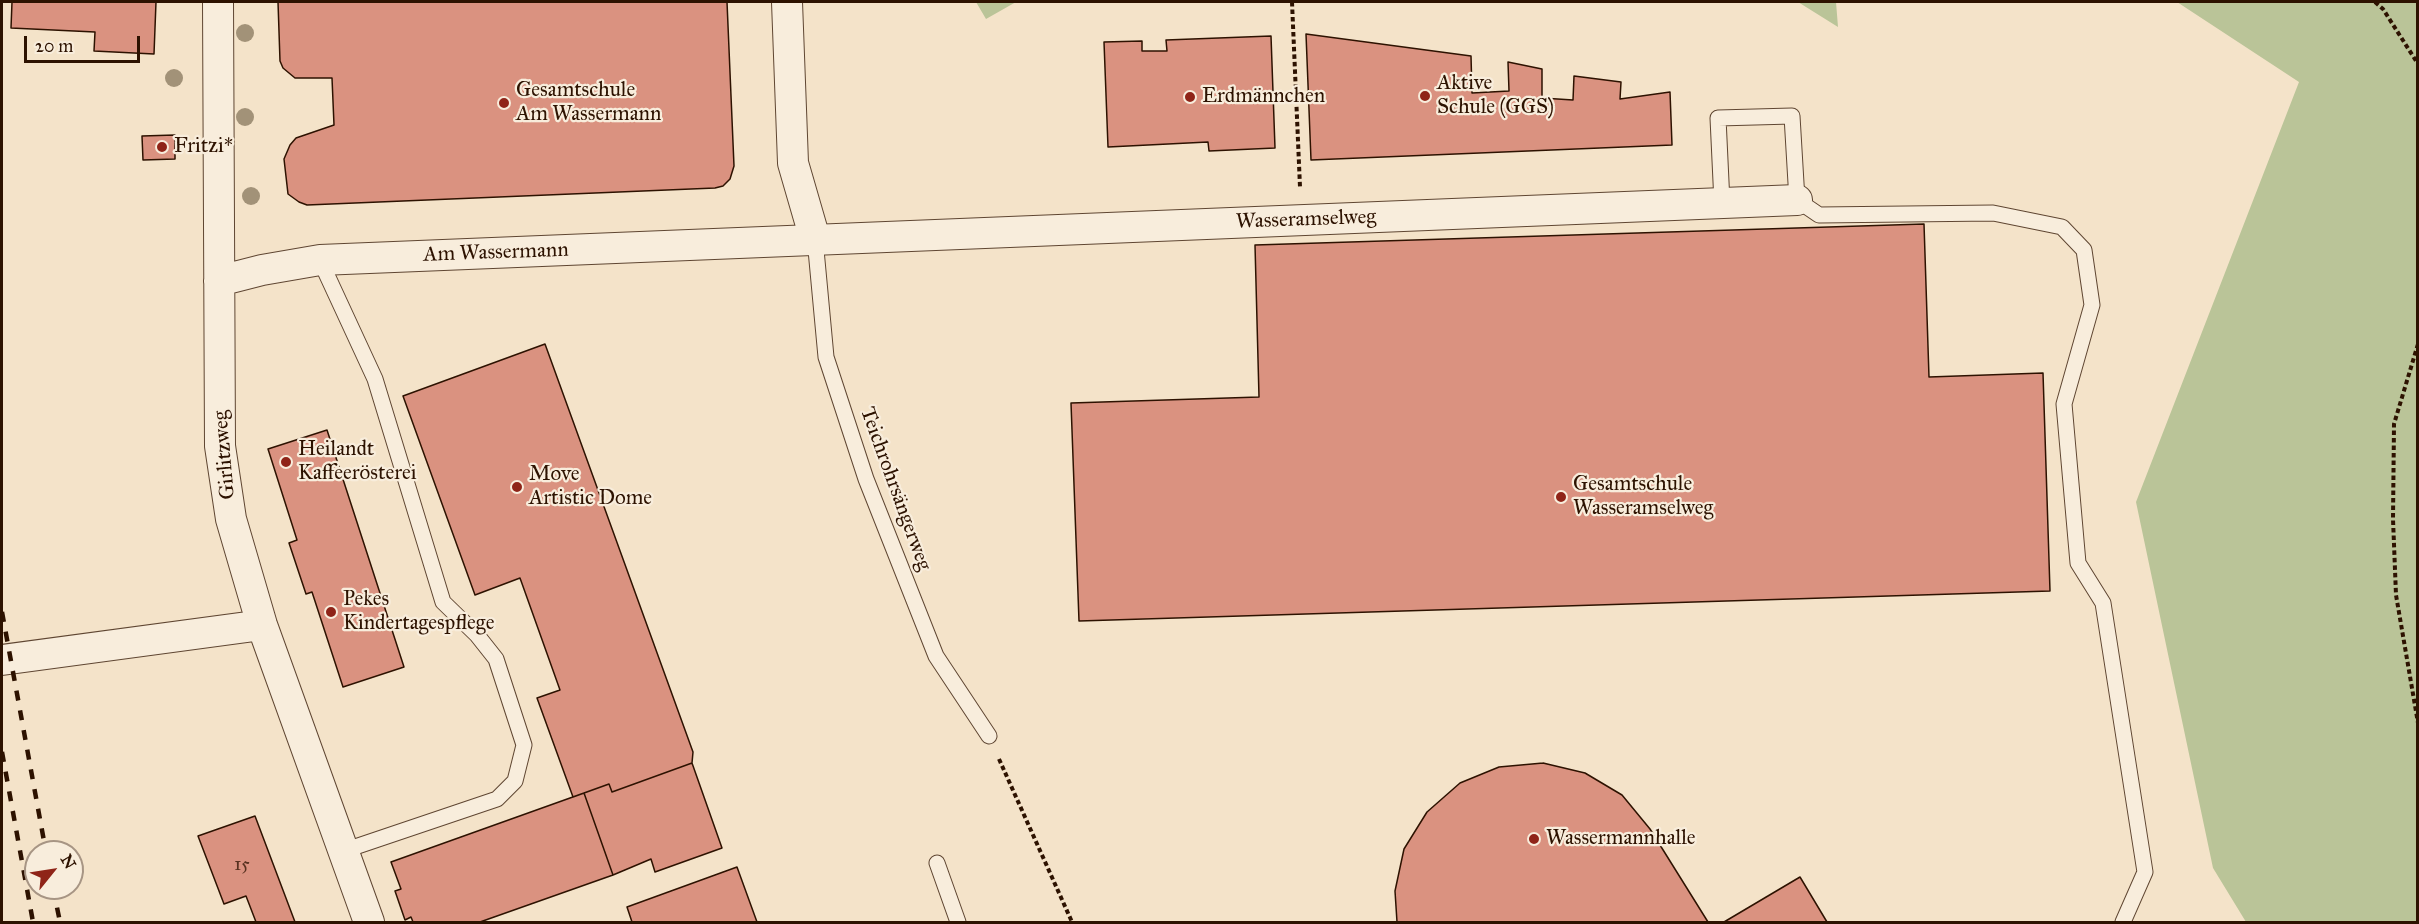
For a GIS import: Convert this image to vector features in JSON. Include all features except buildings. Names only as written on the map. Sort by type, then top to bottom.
[{"type":"street","points":[[218,2],[219,281]]},
{"type":"street","points":[[787,2],[793,163],[815,239]]},
{"type":"street","name":"Wasseramselweg","points":[[815,239],[956,236],[1797,200]]},
{"type":"street","name":"Am Wassermann","points":[[219,281],[262,270],[320,261],[815,239]]},
{"type":"street","name":"Girlitzweg","points":[[219,281],[220,446],[231,519],[262,625],[369,922]]},
{"type":"street","points":[[2,660],[262,625]]},
{"type":"lane","points":[[1722,203],[1718,118],[1791,116],[1797,200],[1820,215],[1994,213],[2062,226],[2084,250],[2092,305],[2064,404],[2078,563],[2103,603],[2145,872],[2123,922]]},
{"type":"lane","name":"Teichrohrsängerweg","points":[[815,239],[826,357],[866,479],[936,656],[989,736]]},
{"type":"lane","points":[[320,261],[375,379],[444,602],[477,635],[496,659],[524,746],[515,781],[497,799],[343,851]]},
{"type":"lane","points":[[937,863],[958,922]]},
{"type":"path","points":[[1292,2],[1302,220]]},
{"type":"path","points":[[2375,2],[2383,9],[2418,64]]},
{"type":"path","points":[[2418,344],[2394,424],[2393,519],[2396,595],[2418,723]]},
{"type":"path","points":[[989,736],[1072,922]]},
{"type":"green space","points":[[976,2],[1016,2],[986,19]]},
{"type":"green space","points":[[1798,2],[1836,2],[1838,27]]},
{"type":"green space","points":[[2177,2],[2417,2],[2417,922],[2246,922],[2213,868],[2136,502],[2299,82]]},
{"type":"railway","points":[[2,612],[44,840]]},
{"type":"railway","points":[[2,752],[33,922]]},
{"type":"railway","points":[[55,900],[60,922]]},
{"type":"place","name":"Aktive Schule (GGS)","points":[[1425,96]]},
{"type":"place","name":"Erdmännchen","points":[[1190,97]]},
{"type":"place","name":"Gesamtschule Am Wassermann","points":[[504,103]]},
{"type":"place","name":"Fritzi*","points":[[162,147]]},
{"type":"place","name":"Heilandt Kaffeerösterei","points":[[286,462]]},
{"type":"place","name":"Move Artistic Dome","points":[[517,487]]},
{"type":"place","name":"Gesamtschule Wasseramselweg","points":[[1561,497]]},
{"type":"place","name":"Pekes Kindertagespflege","points":[[331,612]]},
{"type":"place","name":"Wassermannhalle","points":[[1534,839]]}]
